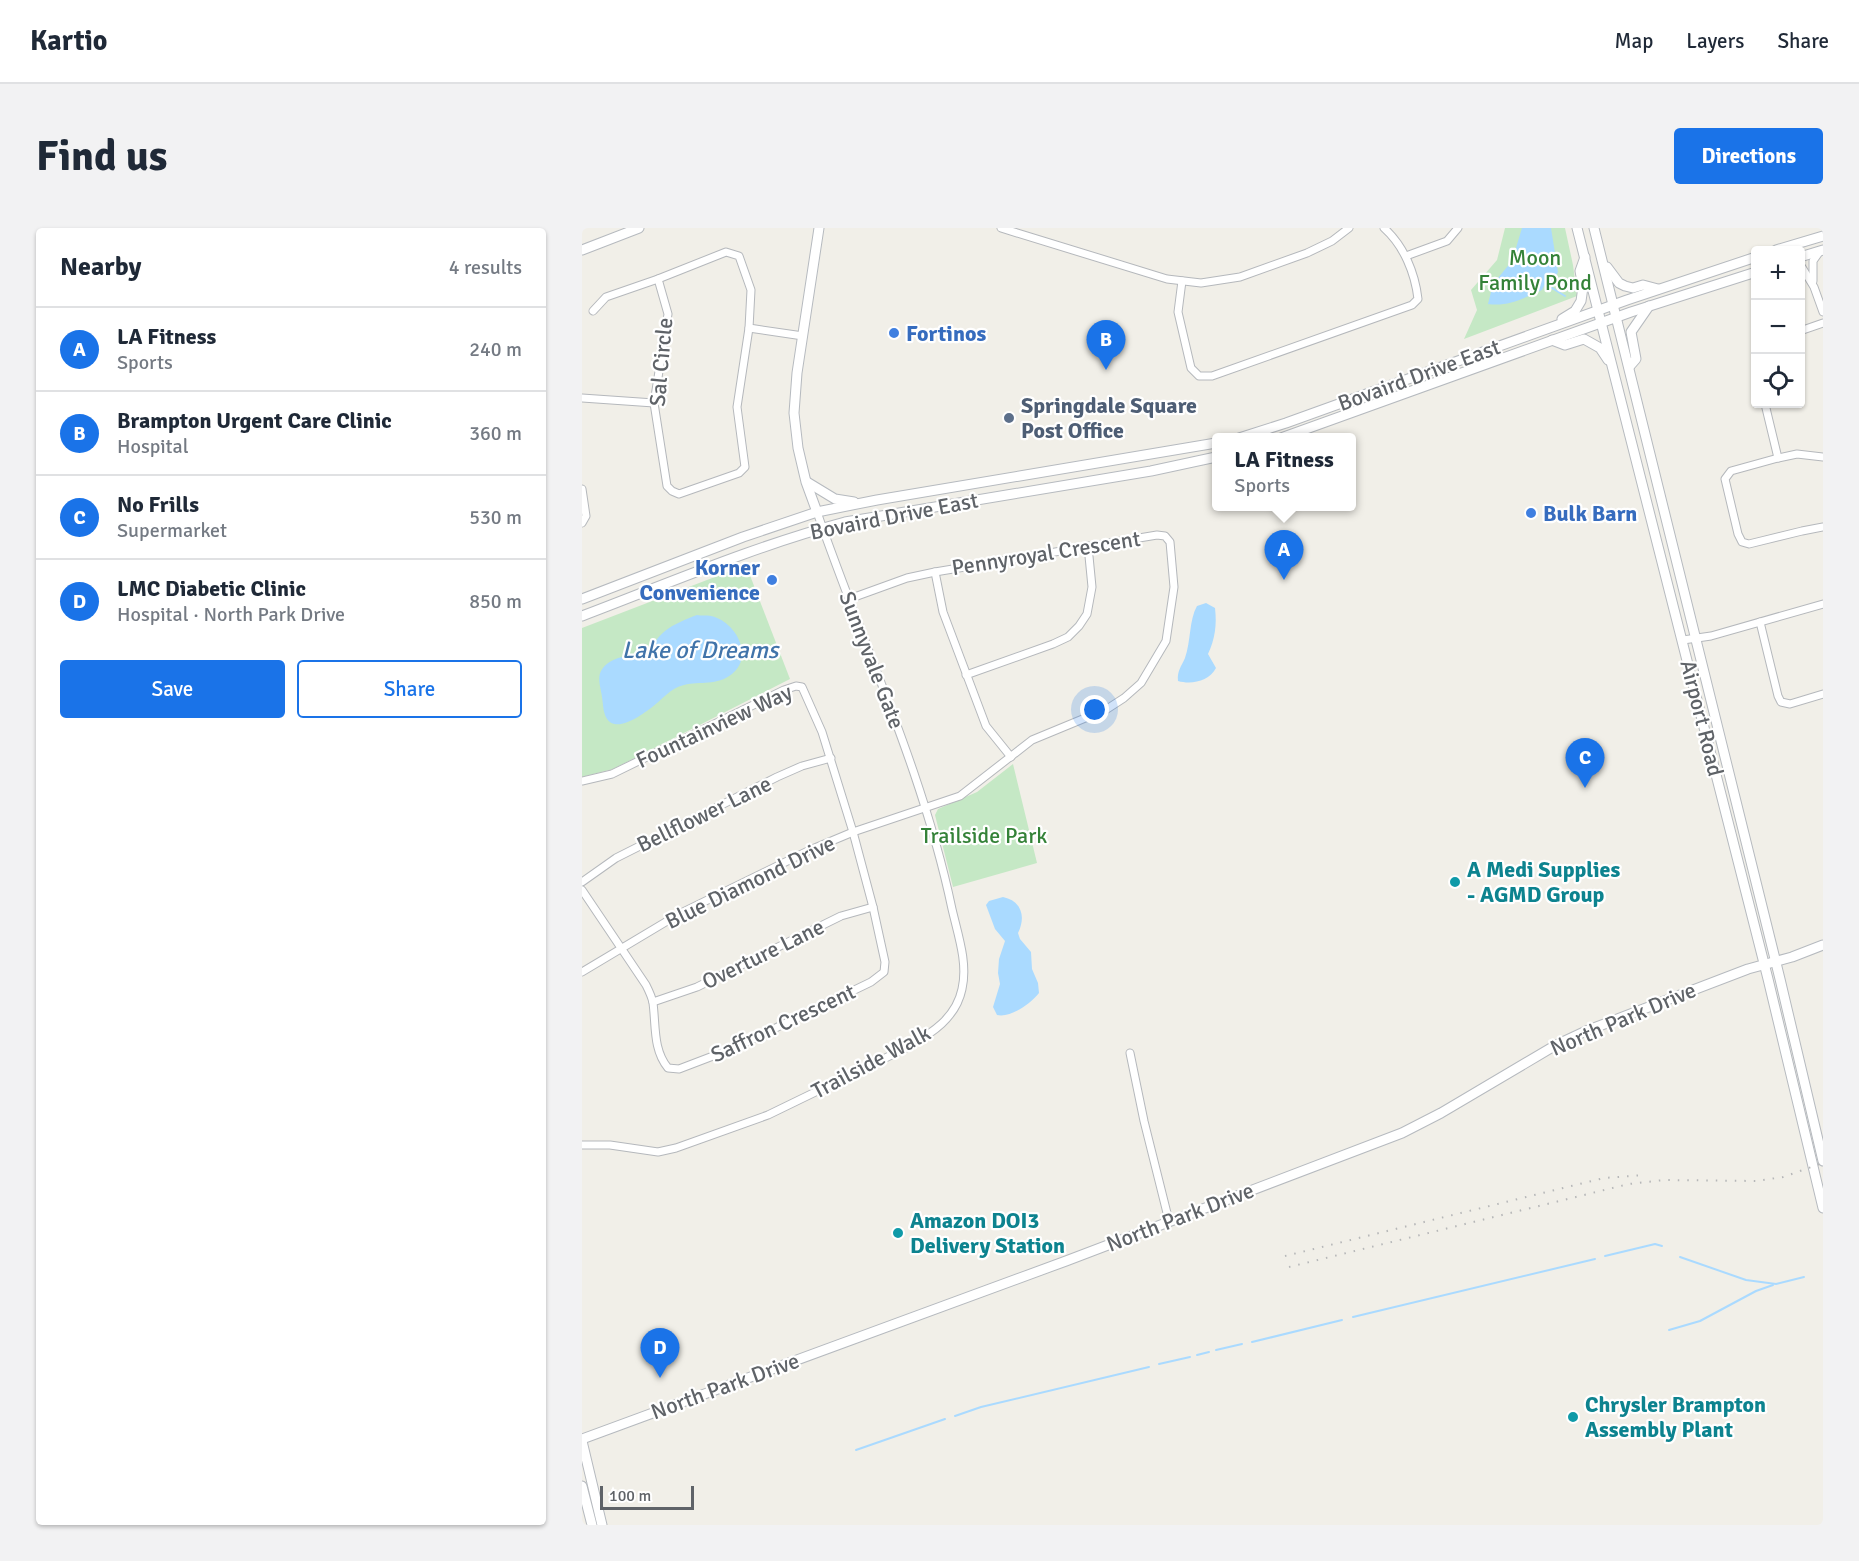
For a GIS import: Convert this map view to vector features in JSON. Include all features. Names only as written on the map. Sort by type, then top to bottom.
[{"type":"main road","points":[[582,250],[639,228]]},
{"type":"main road","points":[[817,512],[806,482],[798,448],[794,413],[819,228]]},
{"type":"main road","name":"Airport Road","points":[[1578,228],[1683,640],[1823,1208]]},
{"type":"main road","name":"Airport Road","points":[[1594,228],[1776,961],[1823,1161]]},
{"type":"main road","points":[[1789,246],[1823,236]]},
{"type":"main road","points":[[1805,255],[1822,250]]},
{"type":"main road","points":[[1548,328],[1575,311],[1578,306],[1583,294],[1580,271],[1585,257]]},
{"type":"main road","points":[[1601,257],[1619,283],[1633,288],[1643,285],[1658,289]]},
{"type":"main road","name":"Bovaird Drive East","points":[[1255,433],[1658,289],[1751,258]]},
{"type":"main road","name":"Bovaird Drive East","points":[[1295,433],[1650,305],[1751,273]]},
{"type":"main road","points":[[1629,367],[1636,359],[1631,332],[1650,305]]},
{"type":"main road","points":[[1552,340],[1564,345],[1584,339],[1592,342],[1600,348],[1613,368]]},
{"type":"main road","name":"Bovaird Drive East","points":[[582,599],[743,537],[817,512],[1212,444]]},
{"type":"main road","points":[[1151,471],[1156,454]]},
{"type":"main road","name":"Bovaird Drive East","points":[[582,616],[733,558],[823,528],[908,511],[1151,471],[1212,458]]},
{"type":"main road","points":[[806,482],[835,500],[863,503]]},
{"type":"main road","name":"North Park Drive","points":[[582,1440],[1066,1261],[1402,1133],[1441,1113],[1556,1045],[1576,1036],[1704,985],[1823,945]]},
{"type":"main road","points":[[582,1440],[602,1525]]},
{"type":"main road","points":[[582,1486],[592,1525]]},
{"type":"street","points":[[1001,228],[1167,279],[1207,283],[1240,278],[1316,249],[1349,228]]},
{"type":"street","points":[[1182,281],[1178,312],[1191,368],[1199,376],[1212,376],[1412,305],[1418,300],[1406,256],[1394,237],[1384,228]]},
{"type":"street","points":[[1406,256],[1447,241],[1458,228]]},
{"type":"street","points":[[1814,287],[1814,261],[1822,250]]},
{"type":"street","name":"Sal Circle","points":[[726,252],[739,256],[751,290],[737,407],[745,467],[739,473],[680,494],[667,486],[654,403],[668,314],[658,279],[726,252]]},
{"type":"street","points":[[1805,272],[1814,287],[1823,312]]},
{"type":"street","points":[[593,311],[606,297],[658,279]]},
{"type":"street","points":[[1805,329],[1823,323]]},
{"type":"street","points":[[748,328],[803,336]]},
{"type":"street","points":[[582,398],[654,403]]},
{"type":"street","points":[[1766,408],[1778,458]]},
{"type":"street","points":[[1823,457],[1797,454],[1778,458],[1734,470],[1726,476],[1725,482],[1740,539],[1749,544],[1823,527]]},
{"type":"street","points":[[582,489],[586,516],[582,523]]},
{"type":"street","name":"Sunnyvale Gate","points":[[817,512],[907,748],[926,807]]},
{"type":"street","name":"Pennyroyal Crescent","points":[[849,599],[907,578],[935,572],[1157,535],[1165,537],[1170,542],[1174,587],[1166,641],[1141,683],[1107,710],[1032,740],[960,796],[926,807]]},
{"type":"street","points":[[966,675],[1053,644],[1068,637],[1079,626],[1087,614],[1092,587],[1088,546]]},
{"type":"street","points":[[935,572],[943,612],[986,726],[1011,757]]},
{"type":"street","points":[[1683,640],[1711,636],[1823,604]]},
{"type":"street","points":[[1760,622],[1781,702],[1790,704],[1823,694]]},
{"type":"street","name":"Fountainview Way","points":[[582,781],[612,774],[784,690],[796,686],[802,687],[822,732],[853,832]]},
{"type":"street","name":"Bellflower Lane","points":[[582,882],[616,858],[756,788],[802,766],[831,758]]},
{"type":"street","name":"Blue Diamond Drive","points":[[582,972],[679,914],[810,850],[853,832],[926,807]]},
{"type":"street","name":"Trailside Walk","points":[[582,1145],[610,1145],[658,1152],[676,1148],[768,1115],[908,1047],[946,1021],[962,992],[965,970],[936,840],[926,807]]},
{"type":"street","name":"Saffron Crescent","points":[[582,890],[646,985],[652,1002],[657,1046],[662,1061],[668,1068],[679,1069],[734,1048],[871,982],[883,974],[885,962],[853,832]]},
{"type":"street","name":"Overture Lane","points":[[652,1002],[697,987],[833,920],[873,907]]},
{"type":"street","points":[[1130,1053],[1169,1221]]},
{"type":"green space","name":"Moon Family Pond","points":[[1505,228],[1565,228],[1577,296],[1464,339],[1477,310],[1471,290],[1497,260]]},
{"type":"green space","points":[[746,565],[790,679],[613,769],[582,777],[582,628]]},
{"type":"green space","name":"Trailside Park","points":[[1013,764],[1037,863],[953,887],[935,815],[938,809],[977,792]]},
{"type":"water","points":[[1522,228],[1551,228],[1558,272],[1553,282],[1545,284],[1542,290],[1509,303],[1488,304],[1493,284],[1512,261]]},
{"type":"water","points":[[1206,603],[1215,608],[1215,632],[1208,654],[1216,668],[1200,681],[1178,681],[1187,651],[1194,612],[1197,606]]},
{"type":"water","name":"Lake of Dreams","points":[[697,615],[720,619],[734,632],[742,649],[739,667],[726,678],[674,689],[655,705],[627,722],[614,724],[609,721],[604,711],[599,680],[605,666],[615,659],[645,650],[669,628]]},
{"type":"water","points":[[1003,897],[1014,902],[1021,910],[1022,921],[1018,933],[1031,952],[1032,969],[1038,983],[1039,993],[1020,1009],[1008,1014],[997,1015],[993,1007],[1000,984],[999,959],[1005,941],[995,929],[986,905],[989,901]]},
{"type":"waterway","points":[[1544,283],[1565,296]]},
{"type":"waterway","points":[[1605,1256],[1655,1244],[1662,1246]]},
{"type":"waterway","points":[[1680,1257],[1746,1280],[1776,1284],[1804,1277]]},
{"type":"waterway","points":[[1353,1317],[1595,1259]]},
{"type":"waterway","points":[[1669,1330],[1700,1321],[1756,1291],[1773,1285]]},
{"type":"waterway","points":[[1252,1342],[1342,1320]]},
{"type":"waterway","points":[[1216,1350],[1242,1344]]},
{"type":"waterway","points":[[1197,1355],[1209,1352]]},
{"type":"waterway","points":[[1159,1364],[1190,1357]]},
{"type":"waterway","points":[[955,1416],[981,1407],[1149,1367]]},
{"type":"waterway","points":[[856,1450],[945,1419]]},
{"type":"railway","points":[[1289,1267],[1629,1184],[1664,1180],[1757,1181],[1783,1177],[1823,1163]]},
{"type":"railway","points":[[1285,1256],[1604,1178],[1645,1175]]},
{"type":"place","name":"Fortinos","points":[[894,333]]},
{"type":"place","name":"Brampton Urgent Care Clinic","points":[[1106,370]]},
{"type":"place","name":"Springdale Square Post Office","points":[[1009,418]]},
{"type":"place","name":"Bulk Barn","points":[[1531,513]]},
{"type":"place","name":"Korner Convenience","points":[[772,580]]},
{"type":"place","name":"LA Fitness","points":[[1284,580]]},
{"type":"place","name":"No Frills","points":[[1585,788]]},
{"type":"place","name":"A Medi Supplies - AGMD Group","points":[[1455,882]]},
{"type":"place","name":"Amazon DOI3 Delivery Station","points":[[898,1233]]},
{"type":"place","name":"LMC Diabetic Clinic","points":[[660,1378]]},
{"type":"place","name":"Chrysler Brampton Assembly Plant","points":[[1573,1417]]}]
